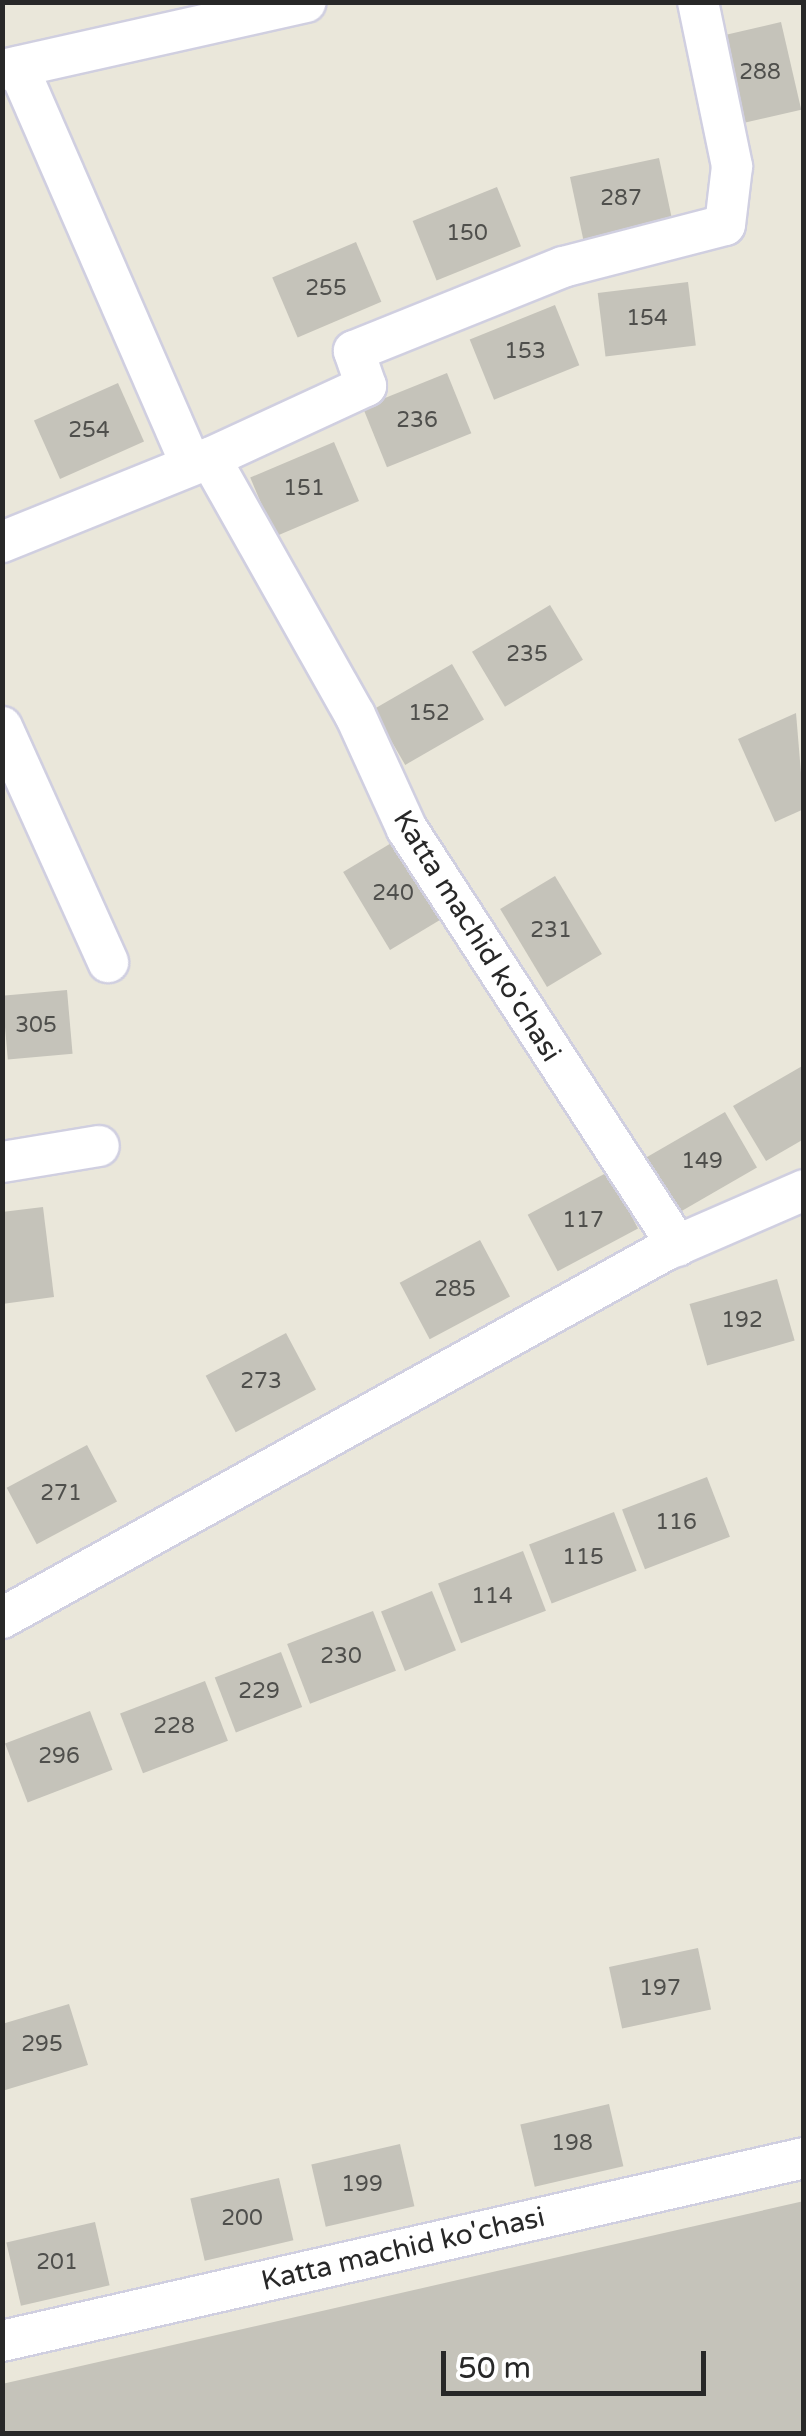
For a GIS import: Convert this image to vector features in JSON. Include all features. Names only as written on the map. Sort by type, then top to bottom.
[{"type":"street","name":"Katta machid ko'chasi","points":[[306,2],[10,68],[200,461],[355,714],[407,829],[678,1246]]},
{"type":"street","points":[[2,542],[200,461],[366,386],[354,350],[564,267],[724,225],[732,166],[698,2]]},
{"type":"street","points":[[2,727],[108,962]]},
{"type":"street","points":[[2,1162],[99,1146]]},
{"type":"street","points":[[2,1618],[678,1246],[804,1190]]},
{"type":"street","name":"Katta machid ko'chasi","points":[[2,2341],[804,2158]]},
{"type":"building","points":[[781,22],[801,110],[739,124],[719,36]]},
{"type":"building","points":[[659,158],[672,221],[583,240],[570,177]]},
{"type":"building","points":[[497,187],[521,246],[437,280],[413,221]]},
{"type":"building","points":[[356,242],[381,302],[298,337],[272,278]]},
{"type":"building","points":[[688,282],[696,346],[605,357],[598,293]]},
{"type":"building","points":[[555,305],[579,365],[494,400],[470,339]]},
{"type":"building","points":[[447,373],[471,433],[387,467],[363,407]]},
{"type":"building","points":[[118,383],[144,441],[60,479],[34,420]]},
{"type":"building","points":[[334,442],[359,501],[275,536],[250,478]]},
{"type":"building","points":[[550,605],[583,660],[505,707],[472,652]]},
{"type":"building","points":[[452,664],[484,719],[405,765],[373,710]]},
{"type":"building","points":[[796,713],[804,809],[775,822],[738,739]]},
{"type":"building","points":[[398,839],[445,917],[390,950],[343,872]]},
{"type":"building","points":[[555,876],[602,954],[547,987],[500,909]]},
{"type":"building","points":[[67,990],[73,1054],[8,1059],[2,996]]},
{"type":"building","points":[[804,1065],[804,1139],[766,1161],[733,1106]]},
{"type":"building","points":[[725,1112],[757,1167],[678,1213],[646,1158]]},
{"type":"building","points":[[608,1172],[638,1229],[558,1271],[528,1215]]},
{"type":"building","points":[[43,1207],[54,1297],[2,1304],[2,1212]]},
{"type":"building","points":[[480,1240],[510,1297],[430,1339],[400,1283]]},
{"type":"building","points":[[777,1279],[795,1341],[707,1366],[690,1304]]},
{"type":"building","points":[[286,1333],[316,1390],[236,1432],[206,1376]]},
{"type":"building","points":[[87,1445],[117,1502],[37,1544],[7,1488]]},
{"type":"building","points":[[707,1477],[730,1537],[645,1569],[622,1510]]},
{"type":"building","points":[[614,1512],[637,1571],[552,1603],[529,1545]]},
{"type":"building","points":[[523,1551],[546,1611],[461,1643],[438,1584]]},
{"type":"building","points":[[432,1591],[456,1650],[405,1671],[381,1612]]},
{"type":"building","points":[[373,1611],[396,1671],[310,1704],[287,1644]]},
{"type":"building","points":[[281,1652],[302,1707],[236,1733],[215,1677]]},
{"type":"building","points":[[205,1681],[228,1741],[143,1773],[120,1714]]},
{"type":"building","points":[[90,1711],[113,1770],[28,1802],[5,1744]]},
{"type":"building","points":[[698,1948],[711,2010],[622,2029],[609,1967]]},
{"type":"building","points":[[69,2004],[88,2065],[2,2091],[2,2024]]},
{"type":"building","points":[[609,2104],[623,2166],[535,2187],[520,2124]]},
{"type":"building","points":[[400,2144],[414,2206],[326,2227],[311,2164]]},
{"type":"building","points":[[279,2178],[293,2240],[205,2261],[190,2198]]},
{"type":"building","points":[[804,2201],[804,2434],[2,2434],[2,2384]]},
{"type":"building","points":[[95,2222],[110,2285],[21,2306],[6,2242]]}]
